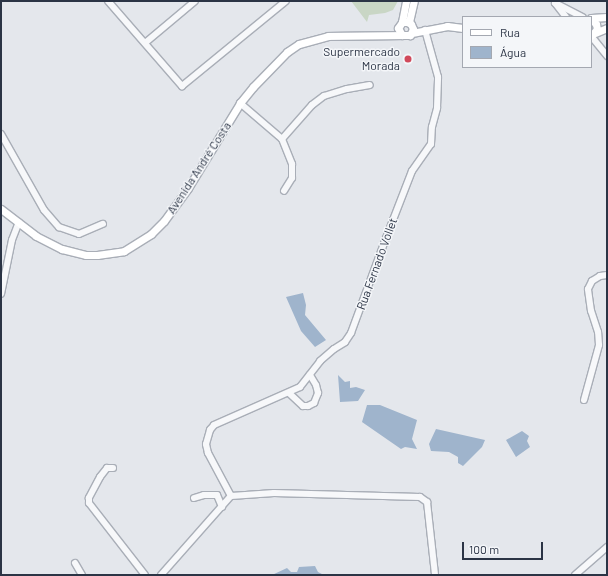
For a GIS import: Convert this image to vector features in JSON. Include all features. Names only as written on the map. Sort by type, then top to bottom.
[{"type":"main road","points":[[406,1],[407,26]]},
{"type":"main road","points":[[402,35],[399,31],[407,26],[414,1]]},
{"type":"main road","points":[[592,18],[607,17]]},
{"type":"main road","points":[[592,19],[596,24],[592,35]]},
{"type":"main road","points":[[387,36],[407,26],[424,30],[447,26],[462,28]]},
{"type":"main road","name":"Avenida André Costa","points":[[1,210],[49,244],[74,253],[97,255],[124,251],[151,234],[169,215],[240,103],[287,52],[299,44],[328,36],[408,36],[407,26]]},
{"type":"main road","points":[[592,35],[607,28]]},
{"type":"street","points":[[108,1],[182,86],[286,1]]},
{"type":"street","points":[[144,43],[196,1]]},
{"type":"street","points":[[554,2],[565,16]]},
{"type":"street","points":[[554,2],[580,16]]},
{"type":"street","name":"Rua Fernado Vollet","points":[[231,496],[208,453],[206,444],[210,430],[214,425],[300,387],[320,361],[345,342],[351,333],[412,171],[431,144],[432,128],[436,108],[438,77],[424,30]]},
{"type":"street","points":[[592,35],[607,56]]},
{"type":"street","points":[[282,139],[312,104],[324,96],[347,89],[370,85]]},
{"type":"street","points":[[240,103],[282,139],[292,164],[292,178],[284,191]]},
{"type":"street","points":[[1,134],[44,210],[59,227],[79,234],[104,224]]},
{"type":"street","points":[[1,294],[12,240],[19,222]]},
{"type":"street","points":[[584,400],[599,345],[598,332],[588,289],[592,281],[600,276],[607,275]]},
{"type":"street","points":[[289,393],[303,406],[308,406],[314,402],[318,393],[316,385],[310,375]]},
{"type":"street","points":[[113,468],[107,468],[100,477],[89,498],[89,503],[145,575]]},
{"type":"street","points":[[161,575],[231,496],[274,493],[420,497],[427,502],[435,575]]},
{"type":"street","points":[[194,498],[204,495],[217,495],[222,507]]},
{"type":"street","points":[[575,575],[607,547]]},
{"type":"street","points":[[75,563],[82,575]]},
{"type":"green space","points":[[351,1],[398,1],[393,10],[385,13],[369,15],[367,22]]},
{"type":"water","points":[[303,293],[306,305],[305,315],[326,340],[315,347],[301,331],[286,297]]},
{"type":"water","points":[[338,375],[345,382],[350,381],[350,388],[356,387],[365,390],[358,401],[340,402]]},
{"type":"water","points":[[367,405],[380,405],[417,420],[412,439],[417,449],[405,447],[401,449],[362,422]]},
{"type":"water","points":[[436,429],[485,440],[482,447],[463,466],[458,463],[458,457],[449,452],[431,451],[429,444]]},
{"type":"water","points":[[522,431],[529,436],[527,441],[530,447],[516,457],[506,440]]},
{"type":"water","points":[[315,566],[318,572],[324,575],[272,575],[287,568],[291,572],[297,572],[299,567]]},
{"type":"place","name":"Supermercado Morada","points":[[408,59]]}]
